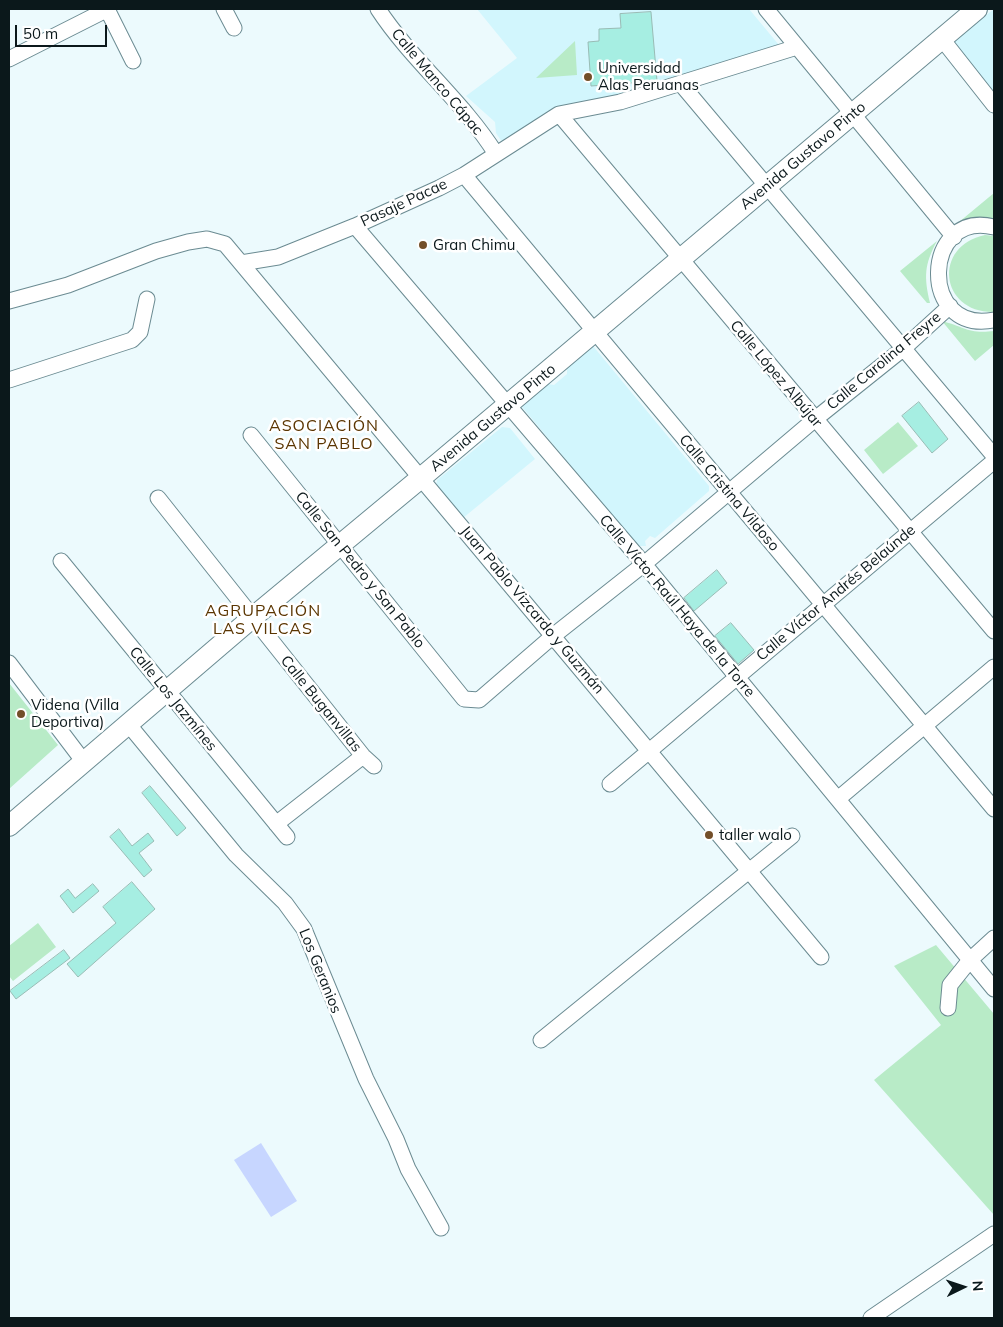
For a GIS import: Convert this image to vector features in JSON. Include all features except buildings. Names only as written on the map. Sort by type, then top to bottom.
[{"type":"main road","name":"Avenida Gustavo Pinto","points":[[9,826],[252,618],[595,332],[977,9]]},
{"type":"street","points":[[9,59],[107,9],[133,61]]},
{"type":"street","points":[[224,9],[234,28]]},
{"type":"street","name":"Calle Manco Cápac","points":[[378,9],[398,36],[460,107],[496,154]]},
{"type":"street","points":[[771,10],[797,47],[954,236]]},
{"type":"street","points":[[942,40],[994,104]]},
{"type":"street","name":"Pasaje Pacae","points":[[241,263],[278,257],[356,226],[464,176],[559,114],[620,102],[797,47]]},
{"type":"street","points":[[681,84],[994,456]]},
{"type":"street","name":"Calle López Albújar","points":[[559,114],[814,420],[994,631]]},
{"type":"street","name":"Calle Cristina Vildoso","points":[[464,176],[994,809]]},
{"type":"street","name":"Calle Víctor Raúl Haya de la Torre","points":[[356,226],[644,564],[736,677],[839,798],[994,989]]},
{"type":"street","points":[[994,227],[971,228],[954,236],[942,252],[937,270],[940,289],[950,306],[965,317],[974,320],[994,320]]},
{"type":"street","points":[[9,302],[68,285],[156,252],[198,240],[207,239],[226,244],[241,263]]},
{"type":"street","name":"Juan Pablo Vizcardo y Guzmán","points":[[241,263],[422,477],[821,957]]},
{"type":"street","points":[[9,380],[132,340],[140,332],[147,300]]},
{"type":"street","name":"Calle Carolina Freyre","points":[[472,701],[479,700],[553,636],[644,564],[814,420],[904,348],[950,306]]},
{"type":"street","name":"Calle San Pedro y San Pablo","points":[[251,435],[464,699],[472,701]]},
{"type":"street","name":"Calle Víctor Andrés Belaúnde","points":[[610,784],[994,461]]},
{"type":"street","name":"Calle Buganvillas","points":[[158,498],[368,761],[276,824]]},
{"type":"street","name":"Calle Los Jazmínes","points":[[61,561],[287,837]]},
{"type":"street","points":[[9,663],[84,762]]},
{"type":"street","points":[[839,798],[994,667]]},
{"type":"street","name":"Los Geranios","points":[[129,725],[236,855],[284,903],[304,929],[366,1079],[396,1139],[408,1169],[441,1228]]},
{"type":"street","points":[[541,1040],[792,836]]},
{"type":"street","points":[[948,1008],[950,985],[970,960],[994,938]]},
{"type":"street","points":[[872,1318],[994,1234]]},
{"type":"shaded area","name":"Universidad Alas Peruanas","points":[[477,9],[749,9],[779,45],[619,99],[504,145],[496,133],[495,122],[466,96],[517,58]]},
{"type":"shaded area","points":[[994,9],[994,93],[952,42]]},
{"type":"shaded area","points":[[593,346],[709,486],[709,491],[655,538],[650,536],[645,541],[646,546],[638,546],[522,407],[548,384],[554,385],[567,374],[567,368]]},
{"type":"shaded area","points":[[502,427],[510,428],[535,459],[463,518],[436,486],[437,480]]},
{"type":"green space","points":[[575,41],[577,75],[536,78]]},
{"type":"green space","points":[[994,193],[994,219],[983,218],[959,222]]},
{"type":"green space","points":[[985,235],[994,236],[994,312],[976,309],[962,302],[953,291],[949,278],[950,264],[956,252],[968,242]]},
{"type":"green space","points":[[937,241],[927,264],[926,278],[930,303],[927,303],[900,271]]},
{"type":"green space","points":[[942,321],[972,331],[994,331],[994,345],[975,361]]},
{"type":"green space","points":[[898,422],[918,446],[883,474],[864,450]]},
{"type":"green space","name":"Videna (Villa Deportiva)","points":[[9,683],[58,745],[9,789]]},
{"type":"green space","points":[[38,923],[56,947],[13,981],[9,976],[9,946]]},
{"type":"green space","points":[[936,945],[994,1014],[994,1215],[874,1080],[941,1025],[894,966]]},
{"type":"water","points":[[261,1143],[297,1201],[271,1217],[234,1160]]},
{"type":"place","name":"Universidad Alas Peruanas","points":[[588,77]]},
{"type":"place","name":"Gran Chimu","points":[[423,245]]},
{"type":"place","name":"Videna (Villa Deportiva)","points":[[21,714]]},
{"type":"place","name":"taller walo","points":[[709,835]]},
{"type":"district","name":"ASOCIACIÓN SAN PABLO","points":[[324,435]]},
{"type":"district","name":"AGRUPACIÓN LAS VILCAS","points":[[263,620]]}]
